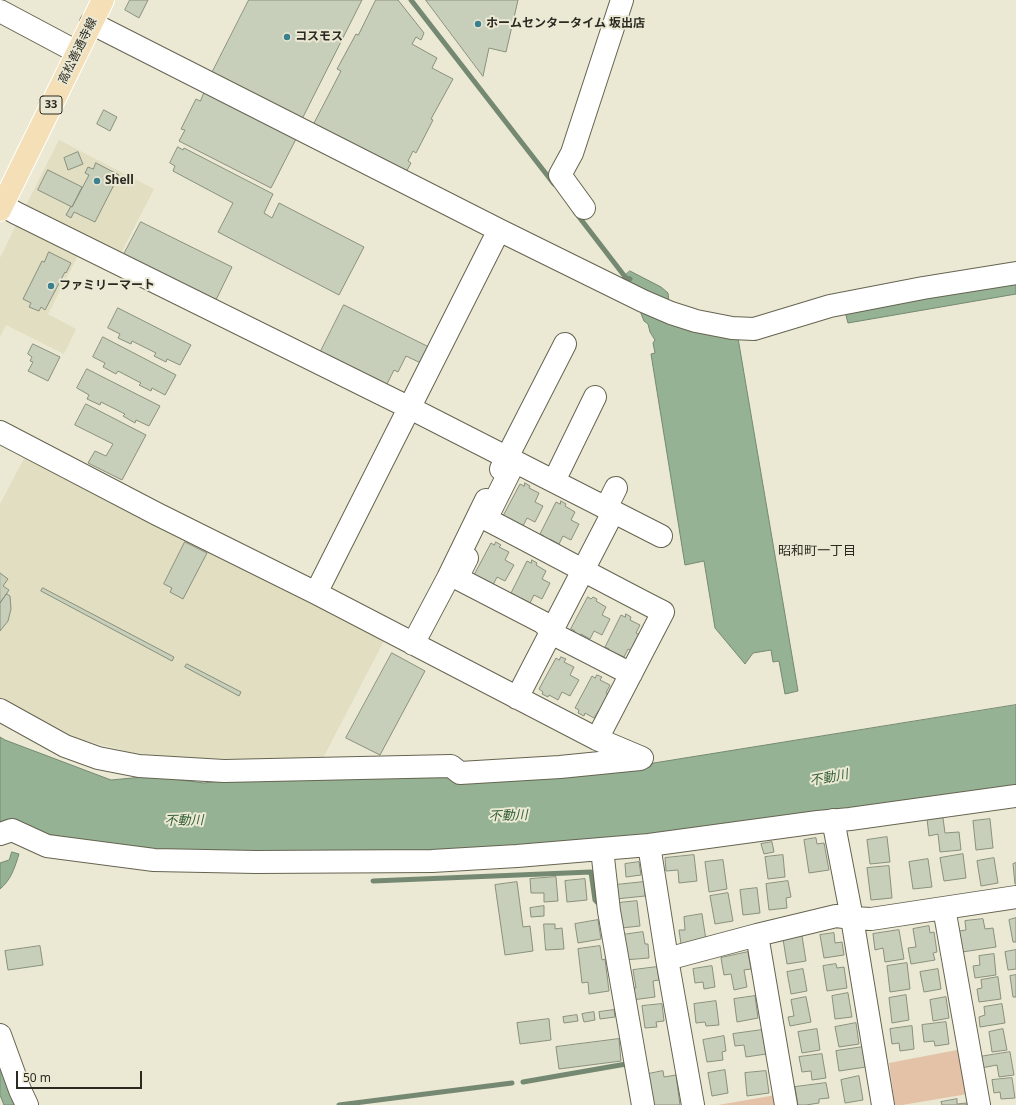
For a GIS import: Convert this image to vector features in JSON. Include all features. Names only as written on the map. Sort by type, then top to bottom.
[{"type":"main road","name":"高松善通寺線","points":[[1,206],[103,0]]},
{"type":"street","points":[[584,208],[560,175],[572,153],[622,0]]},
{"type":"street","points":[[0,11],[77,52]]},
{"type":"street","points":[[91,23],[499,230],[671,313],[696,321],[732,328],[754,329],[830,306],[923,288],[1016,273]]},
{"type":"street","points":[[1,206],[410,408],[661,536]]},
{"type":"street","points":[[316,593],[499,230]]},
{"type":"street","points":[[565,344],[511,459],[486,519],[457,578],[542,622],[559,637],[631,674]]},
{"type":"street","points":[[554,481],[595,397]]},
{"type":"street","points":[[0,432],[157,514],[316,593],[597,739],[642,758],[560,767],[460,773],[451,766],[224,771],[139,766],[98,758],[65,746],[0,710]]},
{"type":"street","points":[[413,644],[511,459]]},
{"type":"street","points":[[517,698],[609,520],[610,500],[616,488]]},
{"type":"street","points":[[486,519],[663,612],[597,739]]},
{"type":"street","points":[[0,834],[12,830],[47,846],[154,860],[280,862],[432,861],[517,856],[649,845],[1016,796]]},
{"type":"street","points":[[833,820],[852,918],[883,1105]]},
{"type":"street","points":[[649,845],[667,960],[693,1105]]},
{"type":"street","points":[[602,849],[609,911],[643,1105]]},
{"type":"street","points":[[667,960],[757,935],[836,916],[871,919],[1016,897]]},
{"type":"street","points":[[944,908],[979,1105]]},
{"type":"street","points":[[757,935],[786,1105]]},
{"type":"street","points":[[0,1035],[27,1105]]},
{"type":"shaded area","points":[[59,140],[154,189],[119,257],[24,209]]},
{"type":"shaded area","points":[[18,221],[80,252],[48,314],[76,329],[64,354],[6,325],[0,337],[0,258]]},
{"type":"shaded area","points":[[27,453],[385,639],[322,760],[186,758],[134,753],[75,738],[0,700],[0,504]]},
{"type":"shaded area","points":[[962,1049],[968,1094],[895,1105],[889,1063]]},
{"type":"shaded area","points":[[776,1095],[778,1105],[718,1105]]},
{"type":"water","points":[[630,271],[661,287],[668,293],[669,303],[738,338],[798,691],[785,694],[779,661],[773,662],[771,650],[753,653],[745,664],[715,628],[704,561],[685,565],[651,354],[655,353],[653,343],[655,340],[650,332],[648,324],[644,321],[638,306],[619,281]]},
{"type":"water","points":[[1016,283],[1016,294],[848,323],[845,312]]},
{"type":"water","name":"不動川","points":[[1016,705],[1016,785],[838,811],[656,835],[492,851],[159,852],[0,828],[0,737],[111,780],[143,777],[204,783],[228,780],[635,766]]},
{"type":"water","points":[[12,852],[19,854],[10,877],[0,889],[0,863],[9,860]]},
{"type":"water","points":[[0,1061],[17,1105],[4,1105],[0,1095]]},
{"type":"building","points":[[130,0],[148,0],[139,18],[125,10]]},
{"type":"building","name":"コスモス","points":[[249,0],[362,0],[301,121],[211,75]]},
{"type":"building","points":[[376,0],[398,0],[424,33],[421,40],[416,37],[412,44],[437,58],[432,68],[453,79],[431,119],[433,120],[416,153],[413,151],[408,161],[411,163],[405,174],[313,125],[341,71],[337,69],[356,34],[358,35]]},
{"type":"building","name":"ホームセンタータイム 坂出店","points":[[426,0],[518,0],[506,52],[489,48],[483,76]]},
{"type":"building","points":[[205,91],[297,137],[271,188],[179,141],[185,130],[181,129],[196,99],[200,101]]},
{"type":"building","points":[[104,110],[117,117],[110,131],[97,124]]},
{"type":"building","points":[[178,147],[183,150],[184,148],[273,194],[264,213],[272,218],[279,203],[364,247],[339,295],[218,232],[233,203],[173,171],[175,166],[170,163]]},
{"type":"building","points":[[78,152],[83,164],[68,170],[64,158]]},
{"type":"building","points":[[96,163],[119,175],[95,222],[74,212],[71,218],[66,215],[71,206],[72,207],[89,175],[85,173],[88,167],[93,169]]},
{"type":"building","points":[[48,170],[82,187],[72,207],[38,190]]},
{"type":"building","points":[[141,222],[232,267],[214,304],[122,258]]},
{"type":"building","points":[[49,252],[71,263],[45,310],[41,307],[39,311],[29,307],[31,303],[23,299],[42,261],[44,262]]},
{"type":"building","points":[[344,305],[431,348],[423,364],[406,356],[398,372],[394,370],[385,388],[319,355]]},
{"type":"building","points":[[118,308],[191,345],[180,365],[167,359],[166,362],[154,356],[156,353],[132,341],[131,344],[118,338],[120,334],[108,328]]},
{"type":"building","points":[[103,337],[176,375],[165,395],[152,388],[151,391],[139,385],[141,383],[118,371],[116,374],[103,367],[105,363],[93,357]]},
{"type":"building","points":[[33,344],[60,357],[48,381],[28,371],[33,362],[30,361],[32,357],[28,354]]},
{"type":"building","points":[[87,369],[160,406],[149,426],[136,420],[135,423],[123,416],[125,414],[101,402],[100,405],[87,399],[89,395],[77,388]]},
{"type":"building","points":[[86,404],[146,435],[122,480],[88,463],[95,451],[106,456],[113,444],[75,425]]},
{"type":"building","points":[[525,483],[530,486],[529,488],[539,493],[535,502],[543,506],[535,522],[527,518],[523,526],[503,516],[520,484],[524,486]]},
{"type":"building","points":[[561,501],[566,504],[565,506],[575,512],[571,520],[579,524],[571,540],[563,536],[559,544],[550,539],[548,542],[542,539],[544,536],[540,534],[556,502],[560,504]]},
{"type":"building","points":[[185,542],[207,553],[183,599],[170,592],[172,588],[164,584]]},
{"type":"building","points":[[496,542],[501,545],[499,547],[509,552],[505,560],[514,565],[505,581],[497,577],[493,585],[474,575],[491,543],[494,545]]},
{"type":"building","points":[[532,560],[537,563],[536,565],[546,571],[542,579],[550,583],[542,599],[534,595],[530,603],[521,598],[519,601],[513,598],[515,595],[511,593],[527,561],[531,563]]},
{"type":"building","points":[[0,573],[8,579],[3,586],[9,590],[0,603]]},
{"type":"building","points":[[43,588],[174,657],[172,661],[41,591]]},
{"type":"building","points":[[7,594],[10,596],[11,609],[8,621],[0,631],[0,603]]},
{"type":"building","points":[[588,597],[591,599],[593,597],[597,599],[596,601],[606,607],[602,615],[610,619],[602,635],[594,631],[590,639],[581,634],[579,637],[573,634],[575,631],[571,629]]},
{"type":"building","points":[[626,614],[631,617],[630,620],[640,625],[636,633],[644,637],[636,654],[628,649],[624,657],[615,653],[613,655],[607,652],[609,649],[605,647],[621,615],[625,617]]},
{"type":"building","points":[[392,653],[425,671],[380,755],[346,738]]},
{"type":"building","points":[[561,657],[566,659],[564,662],[574,667],[570,675],[579,680],[570,696],[562,692],[558,700],[549,695],[548,697],[542,694],[543,692],[539,689],[556,658],[559,660]]},
{"type":"building","points":[[187,664],[241,692],[239,696],[185,667]]},
{"type":"building","points":[[597,675],[602,677],[600,680],[610,685],[606,693],[615,698],[606,714],[599,710],[594,718],[585,713],[584,716],[578,713],[579,710],[575,708],[592,676],[595,678]]},
{"type":"building","points":[[943,818],[945,833],[959,832],[961,850],[940,852],[938,834],[929,836],[927,819]]},
{"type":"building","points":[[990,819],[993,848],[976,850],[973,821]]},
{"type":"building","points":[[887,837],[890,862],[870,864],[867,840]]},
{"type":"building","points":[[816,838],[817,844],[824,843],[829,870],[809,873],[804,840]]},
{"type":"building","points":[[772,842],[774,852],[764,854],[761,844]]},
{"type":"building","points":[[963,854],[966,878],[944,881],[940,858]]},
{"type":"building","points":[[694,855],[697,881],[679,883],[678,870],[666,871],[665,858]]},
{"type":"building","points":[[783,855],[785,877],[768,879],[765,857]]},
{"type":"building","points":[[994,858],[998,883],[981,886],[977,861]]},
{"type":"building","points":[[928,859],[932,887],[913,889],[909,862]]},
{"type":"building","points":[[723,860],[727,889],[709,892],[705,862]]},
{"type":"building","points":[[639,862],[641,875],[626,877],[625,864]]},
{"type":"building","points":[[1016,863],[1016,884],[1015,884],[1013,864]]},
{"type":"building","points":[[889,866],[892,898],[871,900],[867,868]]},
{"type":"building","points":[[556,877],[558,901],[544,902],[544,893],[531,893],[530,879]]},
{"type":"building","points":[[585,879],[587,900],[567,902],[565,881]]},
{"type":"building","points":[[788,881],[791,897],[786,898],[787,908],[769,910],[766,884]]},
{"type":"building","points":[[517,882],[523,927],[530,926],[533,951],[505,955],[495,885]]},
{"type":"building","points":[[644,882],[645,896],[616,899],[615,885]]},
{"type":"building","points":[[757,888],[760,913],[743,915],[740,890]]},
{"type":"building","points":[[728,893],[733,921],[715,924],[710,896]]},
{"type":"building","points":[[637,901],[640,926],[621,928],[618,903]]},
{"type":"building","points":[[544,906],[544,916],[531,917],[530,908]]},
{"type":"building","points":[[702,914],[706,940],[681,944],[679,930],[685,930],[684,917]]},
{"type":"building","points":[[1016,918],[1016,942],[1013,942],[1009,920]]},
{"type":"building","points":[[983,919],[985,929],[993,928],[996,947],[962,952],[959,931],[966,930],[965,921]]},
{"type":"building","points":[[598,920],[601,939],[578,943],[575,924]]},
{"type":"building","points":[[544,924],[555,924],[555,929],[562,928],[564,949],[546,950]]},
{"type":"building","points":[[929,926],[930,933],[934,932],[937,952],[933,953],[935,960],[911,964],[908,948],[916,947],[913,929]]},
{"type":"building","points":[[899,930],[904,959],[885,962],[883,948],[875,950],[873,934]]},
{"type":"building","points":[[643,932],[645,944],[648,944],[649,958],[624,960],[622,935]]},
{"type":"building","points":[[834,933],[835,943],[842,942],[844,955],[824,958],[820,935]]},
{"type":"building","points":[[802,936],[806,961],[787,964],[783,939]]},
{"type":"building","points":[[40,946],[43,965],[8,970],[5,951]]},
{"type":"building","points":[[600,946],[602,960],[605,959],[609,991],[589,994],[588,982],[582,983],[578,949]]},
{"type":"building","points":[[1016,950],[1016,969],[1008,970],[1005,952]]},
{"type":"building","points":[[748,952],[751,969],[744,970],[747,987],[734,990],[731,974],[724,975],[721,958]]},
{"type":"building","points":[[994,954],[996,975],[975,978],[973,966],[980,965],[979,956]]},
{"type":"building","points":[[907,963],[910,989],[890,992],[887,966]]},
{"type":"building","points":[[836,964],[837,968],[844,967],[847,988],[827,991],[823,966]]},
{"type":"building","points":[[712,966],[715,987],[704,989],[703,982],[695,983],[693,969]]},
{"type":"building","points":[[657,967],[659,980],[653,981],[655,997],[632,1000],[630,988],[636,988],[633,970]]},
{"type":"building","points":[[803,969],[807,991],[791,994],[787,972]]},
{"type":"building","points":[[938,969],[941,989],[924,992],[920,972]]},
{"type":"building","points":[[1016,975],[1016,997],[1013,997],[1010,976]]},
{"type":"building","points":[[998,977],[1001,999],[979,1002],[977,989],[982,988],[981,980]]},
{"type":"building","points":[[848,993],[852,1017],[835,1019],[832,996]]},
{"type":"building","points":[[906,995],[909,1020],[892,1023],[889,998]]},
{"type":"building","points":[[755,996],[758,1018],[737,1022],[734,999]]},
{"type":"building","points":[[806,997],[811,1022],[790,1026],[788,1017],[794,1016],[791,1000]]},
{"type":"building","points":[[946,997],[949,1018],[933,1021],[930,1000]]},
{"type":"building","points":[[716,1001],[719,1025],[706,1026],[705,1022],[696,1023],[694,1004]]},
{"type":"building","points":[[662,1004],[664,1021],[656,1022],[657,1027],[645,1028],[642,1006]]},
{"type":"building","points":[[1002,1004],[1005,1023],[980,1027],[979,1017],[985,1015],[984,1007]]},
{"type":"building","points":[[614,1010],[615,1017],[600,1019],[599,1012]]},
{"type":"building","points":[[594,1012],[595,1020],[584,1022],[582,1014]]},
{"type":"building","points":[[577,1015],[578,1021],[564,1023],[563,1017]]},
{"type":"building","points":[[549,1019],[551,1040],[520,1044],[517,1023]]},
{"type":"building","points":[[946,1022],[949,1044],[935,1046],[934,1041],[924,1042],[922,1025]]},
{"type":"building","points":[[856,1023],[859,1044],[839,1047],[835,1027]]},
{"type":"building","points":[[912,1026],[914,1049],[900,1051],[899,1043],[892,1044],[890,1029]]},
{"type":"building","points":[[817,1029],[820,1050],[802,1053],[798,1032]]},
{"type":"building","points":[[1003,1029],[1007,1050],[992,1052],[989,1032]]},
{"type":"building","points":[[762,1030],[766,1054],[746,1057],[744,1045],[735,1046],[733,1034]]},
{"type":"building","points":[[724,1036],[726,1051],[722,1052],[723,1060],[707,1062],[703,1040]]},
{"type":"building","points":[[619,1039],[621,1061],[559,1069],[556,1047]]},
{"type":"building","points":[[863,1047],[866,1067],[839,1071],[836,1051]]},
{"type":"building","points":[[1010,1052],[1014,1075],[999,1077],[997,1065],[981,1068],[979,1057]]},
{"type":"building","points":[[822,1054],[826,1078],[812,1080],[811,1071],[802,1072],[799,1057]]},
{"type":"building","points":[[725,1070],[728,1093],[712,1096],[708,1073]]},
{"type":"building","points":[[663,1071],[664,1077],[676,1075],[680,1105],[653,1105],[648,1074]]},
{"type":"building","points":[[766,1071],[769,1093],[747,1096],[745,1073]]},
{"type":"building","points":[[859,1076],[863,1100],[845,1103],[841,1080]]},
{"type":"building","points":[[1012,1078],[1015,1098],[1001,1099],[1000,1092],[994,1093],[992,1080]]},
{"type":"building","points":[[826,1083],[829,1098],[819,1099],[819,1103],[798,1105],[795,1087]]},
{"type":"building","points":[[957,1099],[957,1104],[966,1103],[967,1105],[942,1105],[941,1102]]},
{"type":"waterway","points":[[411,0],[554,184]]},
{"type":"waterway","points":[[576,213],[626,278],[630,279]]},
{"type":"waterway","points":[[373,881],[591,872],[595,900],[600,905]]},
{"type":"waterway","points":[[523,1082],[626,1064]]},
{"type":"waterway","points":[[339,1105],[512,1083]]},
{"type":"place","name":"ホームセンタータイム 坂出店","points":[[478,24]]},
{"type":"place","name":"コスモス","points":[[287,37]]},
{"type":"place","name":"Shell","points":[[97,181]]},
{"type":"place","name":"ファミリーマート","points":[[51,286]]},
{"type":"district","name":"昭和町一丁目","points":[[817,551]]}]
